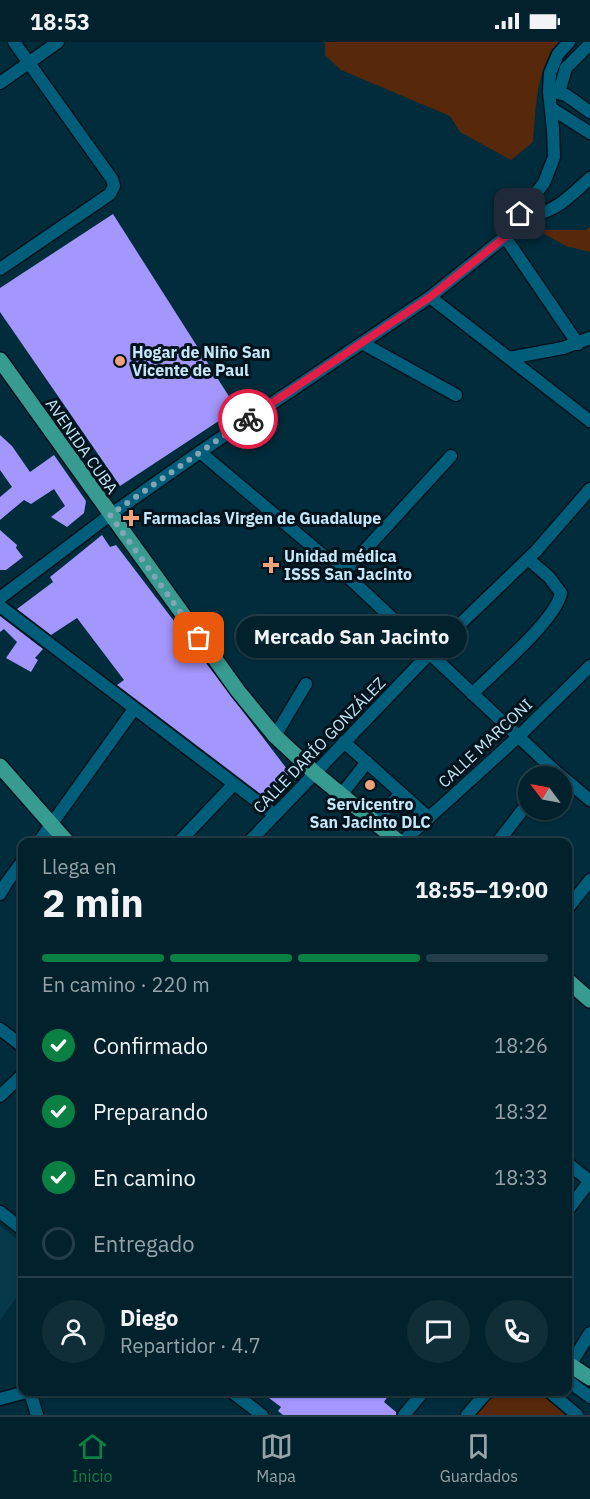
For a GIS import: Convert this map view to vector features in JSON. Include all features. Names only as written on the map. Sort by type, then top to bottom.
[{"type":"main road","name":"AVENIDA CUBA","points":[[0,360],[238,691],[275,736],[315,773],[395,838]]},
{"type":"main road","points":[[0,766],[63,838]]},
{"type":"main road","points":[[572,983],[588,994]]},
{"type":"main road","points":[[572,1371],[590,1378]]},
{"type":"street","points":[[0,268],[110,194],[114,186],[112,179],[14,42]]},
{"type":"street","points":[[0,82],[58,42]]},
{"type":"street","points":[[569,42],[558,54],[550,73],[554,92],[590,112]]},
{"type":"street","points":[[0,598],[110,515],[200,452],[430,297],[505,237],[544,183],[554,157],[551,108],[554,92],[566,68],[590,44]]},
{"type":"street","points":[[551,108],[590,133]]},
{"type":"street","points":[[520,214],[531,216],[551,210],[590,178]]},
{"type":"street","points":[[505,237],[578,344]]},
{"type":"street","points":[[430,297],[590,421]]},
{"type":"street","points":[[509,358],[563,348],[590,338]]},
{"type":"street","points":[[362,343],[456,395]]},
{"type":"street","points":[[200,452],[344,573],[519,736],[544,766]]},
{"type":"street","points":[[344,573],[451,456]]},
{"type":"street","name":"CALLE DARÍO GONZÁLEZ","points":[[253,838],[429,654],[528,559],[590,489]]},
{"type":"street","points":[[472,694],[549,618],[560,602],[561,593],[549,578],[528,559]]},
{"type":"street","points":[[0,606],[274,815]]},
{"type":"street","name":"CALLE MARCONI","points":[[407,838],[519,736],[590,666]]},
{"type":"street","points":[[275,736],[306,684]]},
{"type":"street","points":[[42,838],[134,709]]},
{"type":"street","points":[[344,742],[429,818]]},
{"type":"street","points":[[341,795],[367,762]]},
{"type":"street","points":[[183,838],[233,785]]},
{"type":"street","points":[[572,788],[590,800]]},
{"type":"street","points":[[375,822],[401,793]]},
{"type":"street","points":[[501,838],[518,816]]},
{"type":"street","points":[[0,894],[18,868]]},
{"type":"street","points":[[572,903],[590,880]]},
{"type":"street","points":[[0,1029],[18,1043]]},
{"type":"street","points":[[0,1096],[18,1079]]},
{"type":"street","points":[[572,1167],[590,1181],[572,1204]]},
{"type":"street","points":[[0,1212],[18,1226]]},
{"type":"street","points":[[572,1363],[590,1333]]},
{"type":"street","points":[[572,1375],[590,1397]]},
{"type":"street","points":[[0,1399],[18,1394]]},
{"type":"street","points":[[30,1396],[37,1415]]},
{"type":"street","points":[[237,1396],[262,1415]]},
{"type":"street","points":[[404,1415],[420,1396]]},
{"type":"street","points":[[467,1415],[484,1396]]},
{"type":"street","points":[[555,1396],[577,1415]]},
{"type":"shaded area","points":[[325,42],[560,42],[552,52],[541,76],[536,102],[533,142],[511,160],[460,132],[450,116],[341,70],[325,55]]},
{"type":"shaded area","points":[[590,227],[590,252],[566,246],[537,230],[586,230]]},
{"type":"shaded area","points":[[0,1226],[18,1240],[18,1295],[0,1321]]},
{"type":"shaded area","points":[[490,1396],[545,1396],[569,1415],[473,1415]]},
{"type":"building","name":"Hogar de Niño San Vicente de Paul","points":[[113,214],[237,409],[120,486],[0,312],[0,288]]},
{"type":"building","points":[[0,435],[12,446],[30,472],[54,455],[86,501],[84,513],[67,527],[51,517],[65,506],[54,489],[31,504],[24,500],[0,520],[0,497],[12,487],[0,470]]},
{"type":"building","points":[[0,530],[17,545],[16,548],[23,557],[6,570],[0,570]]},
{"type":"building","points":[[102,535],[110,547],[116,545],[290,773],[262,795],[117,685],[124,680],[77,618],[51,635],[17,609],[53,582],[50,577]]},
{"type":"building","points":[[0,616],[43,649],[35,658],[38,660],[31,672],[6,658],[17,642],[4,629],[0,632]]},
{"type":"building","points":[[266,1396],[388,1396],[384,1402],[396,1412],[396,1415],[283,1415],[278,1411],[281,1407]]},
{"type":"way so far","points":[[199,638],[110,515],[248,419]]},
{"type":"place","name":"Hogar de Niño San Vicente de Paul","points":[[120,361]]},
{"type":"place","name":"Farmacias Virgen de Guadalupe","points":[[131,518]]},
{"type":"place","name":"Unidad médica ISSS San Jacinto","points":[[271,565]]},
{"type":"place","name":"Mercado San Jacinto","points":[[199,638]]},
{"type":"place","name":"Servicentro San Jacinto DLC","points":[[370,785]]},
{"type":"route","points":[[248,419],[430,297],[505,237],[520,214]]}]
